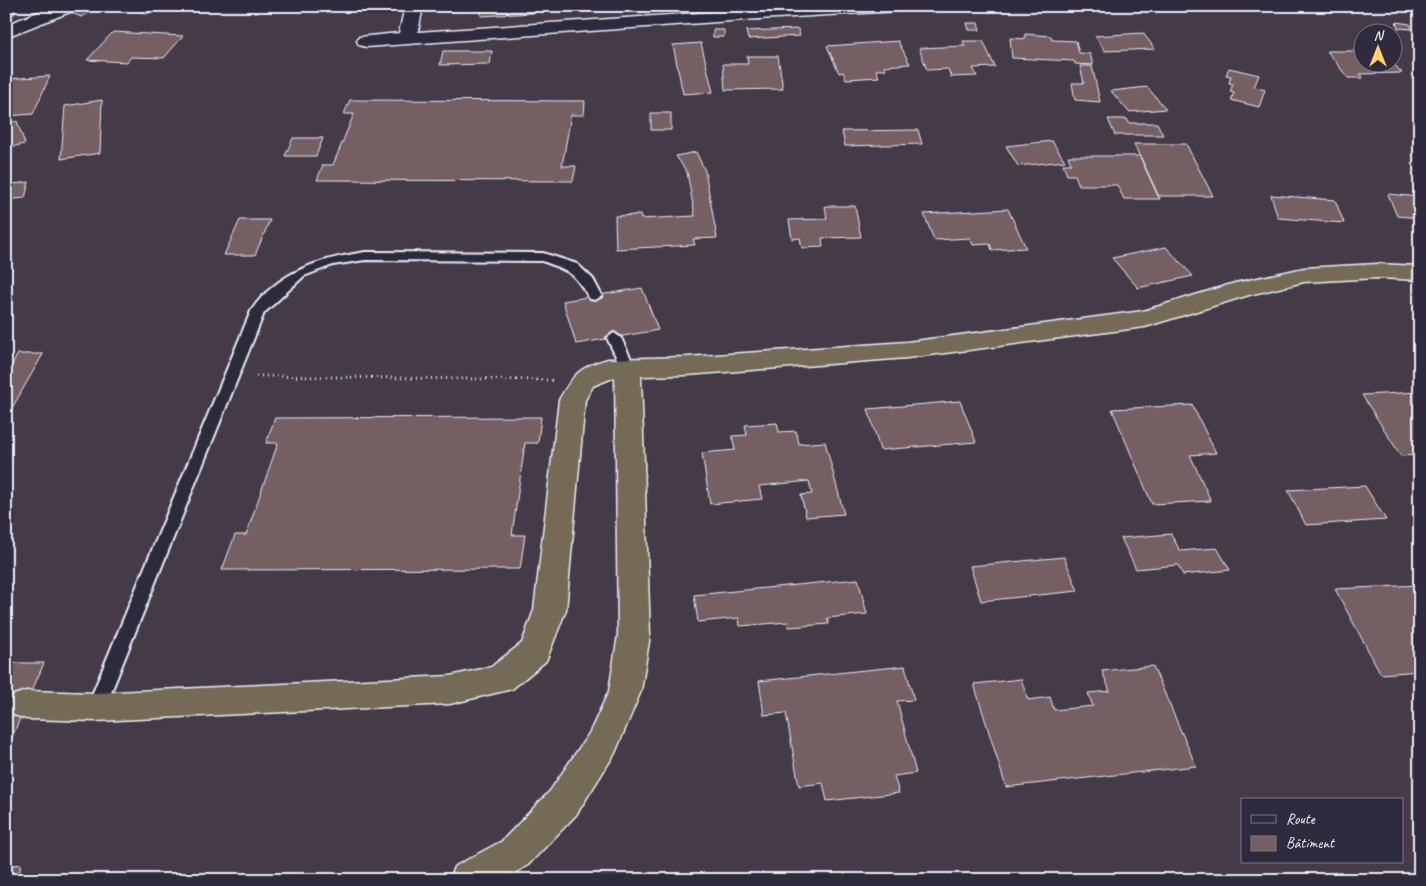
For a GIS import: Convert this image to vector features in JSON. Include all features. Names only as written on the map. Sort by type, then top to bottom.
[{"type":"highway","points":[[26,705],[96,708],[450,690],[500,680],[535,651],[550,610],[572,400],[584,380],[608,368],[687,366],[907,350],[1145,319],[1244,288],[1304,275],[1377,271],[1420,273]]},
{"type":"highway","points":[[467,880],[515,853],[563,803],[603,742],[625,691],[634,635],[628,368]]},
{"type":"street","points":[[6,32],[69,6]]},
{"type":"street","points":[[408,37],[414,6]]},
{"type":"street","points":[[366,41],[758,10],[898,6]]},
{"type":"lane","points":[[96,708],[258,311],[277,291],[299,273],[331,261],[365,256],[543,257],[572,267],[588,282],[595,296]]},
{"type":"lane","points":[[614,338],[628,368]]},
{"type":"path","points":[[232,376],[584,380]]},
{"type":"building","points":[[6,6],[13,6],[15,14],[6,16]]},
{"type":"building","points":[[131,6],[163,6],[146,14]]},
{"type":"building","points":[[428,6],[468,6],[466,10],[427,10]]},
{"type":"building","points":[[481,6],[533,6],[533,13],[481,16]]},
{"type":"building","points":[[83,7],[93,11],[81,17],[72,13]]},
{"type":"building","points":[[967,23],[978,23],[980,30],[969,30]]},
{"type":"building","points":[[1404,23],[1410,24],[1412,29],[1404,28]]},
{"type":"building","points":[[798,29],[800,36],[748,39],[746,31]]},
{"type":"building","points":[[713,30],[724,30],[724,37],[713,37]]},
{"type":"building","points":[[113,32],[183,36],[164,58],[131,57],[127,62],[87,60]]},
{"type":"building","points":[[1143,33],[1155,49],[1105,51],[1095,36]]},
{"type":"building","points":[[1025,34],[1051,36],[1052,40],[1076,41],[1079,53],[1090,54],[1093,65],[1075,64],[1074,61],[1012,58],[1010,38],[1025,39]]},
{"type":"building","points":[[898,41],[910,64],[884,66],[886,69],[876,70],[879,77],[846,79],[843,72],[839,73],[827,46]]},
{"type":"building","points":[[963,41],[983,41],[995,67],[973,68],[977,76],[951,77],[948,69],[927,70],[919,48],[965,46]]},
{"type":"building","points":[[701,43],[713,92],[683,94],[673,45]]},
{"type":"building","points":[[443,51],[492,51],[490,64],[440,65]]},
{"type":"building","points":[[1327,51],[1354,51],[1354,72],[1402,73],[1360,74],[1363,78],[1348,78]]},
{"type":"building","points":[[747,56],[778,56],[783,89],[725,90],[723,64],[748,64]]},
{"type":"building","points":[[1080,66],[1092,66],[1100,102],[1075,100],[1072,83],[1084,83]]},
{"type":"building","points":[[1229,68],[1259,75],[1254,87],[1265,90],[1259,107],[1231,100],[1234,93],[1230,92],[1233,84],[1229,83],[1231,76],[1226,75]]},
{"type":"building","points":[[50,76],[33,114],[6,116],[6,79]]},
{"type":"building","points":[[1147,87],[1166,109],[1129,112],[1111,91]]},
{"type":"building","points":[[102,100],[100,153],[61,159],[65,106]]},
{"type":"building","points":[[350,100],[585,101],[584,115],[571,115],[562,166],[576,166],[573,181],[317,180],[323,165],[333,165],[354,114],[344,114]]},
{"type":"building","points":[[651,113],[671,113],[671,130],[651,130]]},
{"type":"building","points":[[1108,119],[1127,119],[1129,123],[1157,123],[1163,135],[1115,135]]},
{"type":"building","points":[[17,121],[25,144],[6,148],[6,125]]},
{"type":"building","points":[[918,130],[922,144],[845,146],[842,131]]},
{"type":"building","points":[[293,138],[323,138],[316,156],[285,156]]},
{"type":"building","points":[[1052,141],[1065,161],[1018,166],[1006,146]]},
{"type":"building","points":[[1134,144],[1186,144],[1213,196],[1158,196]]},
{"type":"building","points":[[696,152],[705,171],[717,238],[693,239],[695,245],[616,249],[615,216],[640,215],[641,219],[695,216],[687,172],[676,156]]},
{"type":"building","points":[[1068,156],[1140,156],[1160,199],[1124,199],[1117,185],[1079,185],[1075,175],[1067,175],[1063,164],[1071,164]]},
{"type":"building","points":[[29,182],[25,198],[6,200],[6,185]]},
{"type":"building","points":[[1388,194],[1420,197],[1420,218],[1397,216]]},
{"type":"building","points":[[1271,195],[1335,200],[1344,223],[1278,218]]},
{"type":"building","points":[[825,206],[855,206],[861,237],[822,238],[823,247],[802,248],[800,238],[792,239],[789,220],[827,219]]},
{"type":"building","points":[[1008,209],[1026,248],[992,250],[990,244],[973,245],[970,238],[934,240],[924,214]]},
{"type":"building","points":[[240,220],[270,220],[255,255],[224,255]]},
{"type":"building","points":[[1166,247],[1193,276],[1138,288],[1112,258]]},
{"type":"building","points":[[642,288],[658,330],[576,344],[563,301]]},
{"type":"building","points":[[18,354],[43,354],[8,415],[6,415],[6,375]]},
{"type":"building","points":[[1420,392],[1420,455],[1401,456],[1362,395]]},
{"type":"building","points":[[960,401],[976,442],[880,450],[868,409]]},
{"type":"building","points":[[1192,405],[1216,453],[1190,455],[1211,501],[1152,504],[1112,409]]},
{"type":"building","points":[[541,417],[538,443],[525,443],[512,535],[525,535],[520,569],[222,570],[235,535],[246,535],[278,443],[266,443],[275,418]]},
{"type":"building","points":[[777,423],[779,432],[796,431],[799,444],[825,442],[844,514],[806,517],[801,495],[812,494],[809,481],[759,486],[762,499],[710,504],[702,453],[735,450],[732,436],[747,435],[745,425]]},
{"type":"building","points":[[1365,486],[1386,520],[1306,525],[1288,490]]},
{"type":"building","points":[[1171,534],[1180,551],[1217,548],[1230,570],[1183,575],[1178,565],[1136,569],[1121,538]]},
{"type":"building","points":[[1064,557],[1078,591],[981,601],[970,566]]},
{"type":"building","points":[[858,579],[867,614],[827,618],[829,624],[789,627],[788,622],[740,626],[739,618],[698,622],[694,595]]},
{"type":"building","points":[[1420,585],[1420,671],[1381,674],[1335,589]]},
{"type":"building","points":[[6,663],[44,663],[6,751]]},
{"type":"building","points":[[905,666],[914,700],[897,701],[916,773],[894,776],[899,793],[827,801],[823,783],[799,786],[786,713],[764,715],[759,681]]},
{"type":"building","points":[[1153,666],[1196,766],[1006,787],[974,684],[1021,679],[1028,700],[1050,697],[1054,710],[1093,706],[1088,693],[1110,691],[1102,671]]},
{"type":"building","points":[[21,864],[18,880],[6,880],[6,866]]}]
